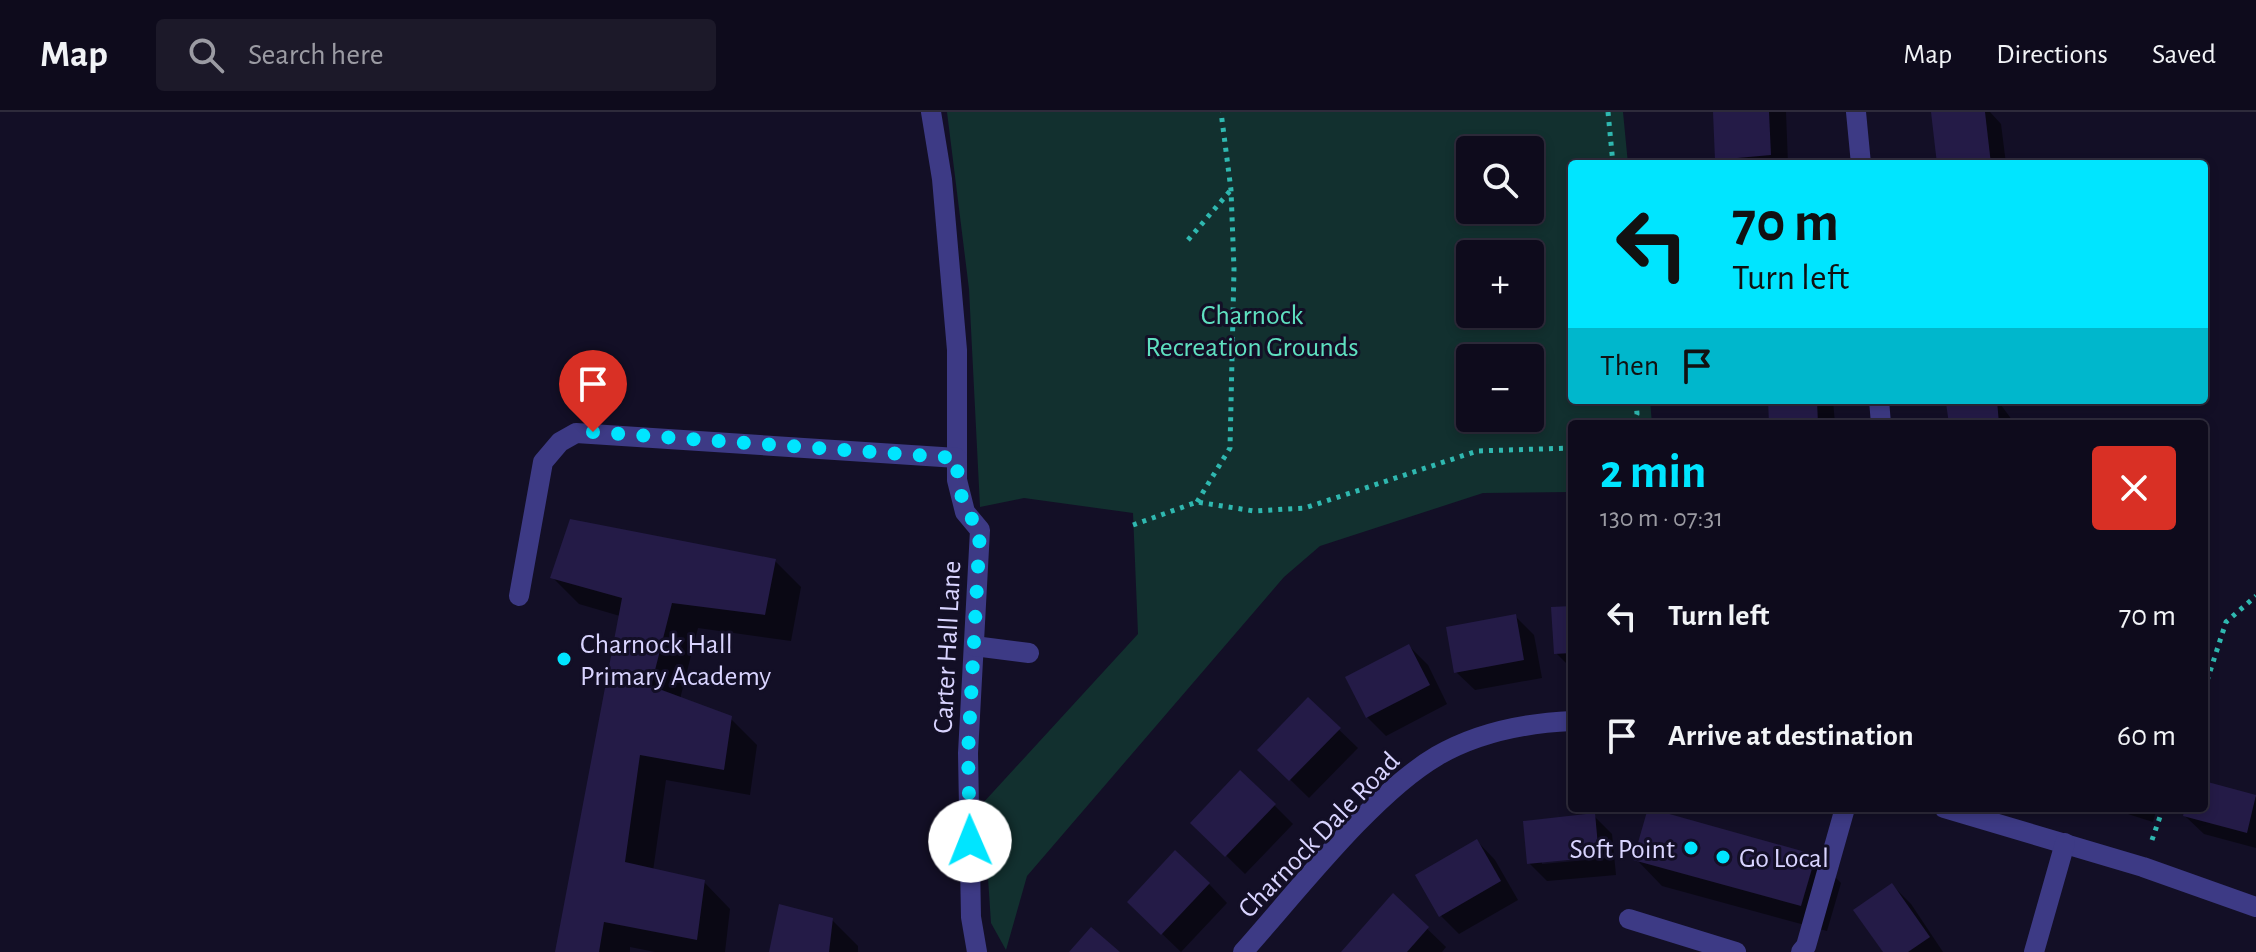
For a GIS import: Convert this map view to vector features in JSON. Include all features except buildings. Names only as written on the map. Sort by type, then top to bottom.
[{"type":"street","name":"Carter Hall Lane","points":[[931,112],[942,179],[957,350],[957,480],[965,512],[980,530],[968,753],[971,917],[977,952]]},
{"type":"street","points":[[1856,112],[1861,160]]},
{"type":"street","points":[[519,596],[543,462],[560,442],[576,433],[957,458]]},
{"type":"street","points":[[974,646],[1029,653]]},
{"type":"street","name":"Charnock Dale Road","points":[[1243,952],[1397,785],[1437,756],[1481,736],[1547,722],[1568,721]]},
{"type":"street","points":[[1801,952],[1806,946],[1844,812]]},
{"type":"street","points":[[1958,812],[2065,843],[2256,907]]},
{"type":"street","points":[[2034,952],[2065,843]]},
{"type":"street","points":[[1629,919],[1736,952]]},
{"type":"path","points":[[1197,502],[1230,448],[1234,269],[1231,190],[1221,112]]},
{"type":"path","points":[[1608,112],[1613,160]]},
{"type":"path","points":[[1188,240],[1231,190]]},
{"type":"path","points":[[1133,525],[1197,502],[1254,511],[1305,508],[1477,451],[1568,448]]},
{"type":"path","points":[[2208,678],[2226,622],[2256,596]]},
{"type":"green space","name":"Charnock Recreation Grounds","points":[[947,112],[1623,112],[1628,160],[1568,160],[1568,404],[1650,404],[1652,420],[1568,420],[1568,492],[1483,493],[1320,546],[1284,577],[1027,876],[1006,950],[991,923],[983,803],[1138,634],[1133,513],[1024,498],[980,507],[969,289]]},
{"type":"place","name":"Charnock Hall Primary Academy","points":[[564,659]]},
{"type":"place","name":"Soft Point","points":[[1691,848]]},
{"type":"place","name":"Go Local","points":[[1723,857]]},
{"type":"route","points":[[593,432],[957,458],[957,480],[965,512],[980,530],[968,753],[970,841]]}]
